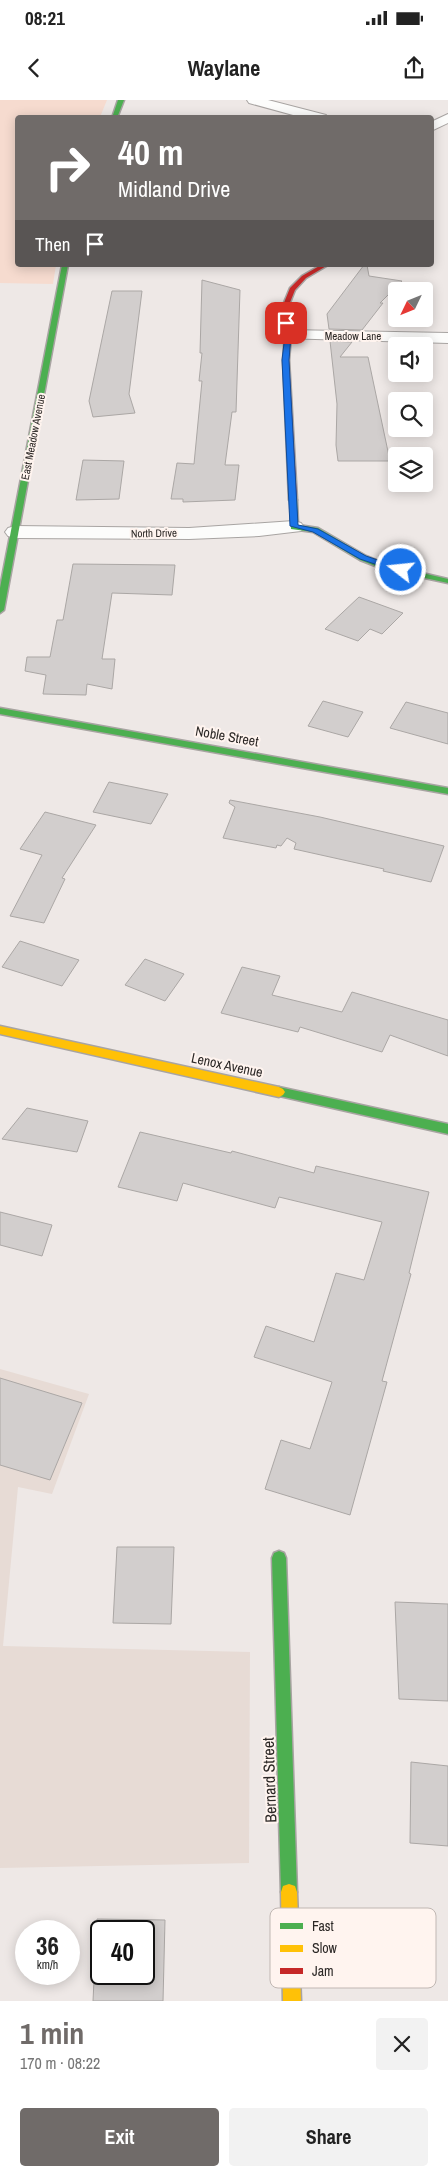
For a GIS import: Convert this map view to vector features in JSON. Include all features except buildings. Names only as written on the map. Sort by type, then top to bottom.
[{"type":"street","points":[[115,115],[120,100]]},
{"type":"street","points":[[253,100],[310,115]]},
{"type":"street","points":[[434,125],[448,118]]},
{"type":"street","name":"East Meadow Avenue","points":[[0,610],[9,544],[66,267]]},
{"type":"street","points":[[322,267],[304,277],[292,289],[284,310],[288,335],[286,360],[294,526],[316,530],[363,558],[386,567],[448,582]]},
{"type":"street","name":"Meadow Lane","points":[[288,335],[448,338]]},
{"type":"street","name":"North Drive","points":[[9,544],[92,534],[242,532],[294,526]]},
{"type":"street","name":"Noble Street","points":[[0,711],[448,791]]},
{"type":"street","name":"Lenox Avenue","points":[[0,1030],[448,1129]]},
{"type":"street","name":"Bernard Street","points":[[279,1558],[289,1908]]},
{"type":"street","name":"Bernard Street","points":[[292,1988],[292,2001]]},
{"type":"shaded area","points":[[0,100],[107,100],[101,115],[15,115],[15,267],[56,267],[53,284],[0,283]]},
{"type":"shaded area","points":[[0,1369],[89,1394],[52,1494],[18,1487],[3,1646],[250,1652],[249,1863],[0,1868]]},
{"type":"traffic: fast","points":[[115,115],[121,100]]},
{"type":"traffic: fast","points":[[0,610],[65,267]]},
{"type":"traffic: fast","points":[[293,500],[294,527],[315,530],[363,558],[386,567],[448,581]]},
{"type":"traffic: fast","points":[[0,711],[448,791]]},
{"type":"traffic: fast","points":[[279,1092],[448,1129]]},
{"type":"traffic: fast","points":[[279,1558],[289,1892]]},
{"type":"traffic: slow","points":[[0,1030],[279,1092]]},
{"type":"traffic: slow","points":[[289,1892],[289,1908]]},
{"type":"traffic: slow","points":[[292,1988],[292,2001]]},
{"type":"traffic: jam","points":[[293,500],[286,360],[288,335],[284,310],[292,289],[304,277],[322,267]]},
{"type":"route","points":[[286,323],[288,335],[286,360],[294,526],[316,530],[363,558],[386,567],[401,570]]}]
